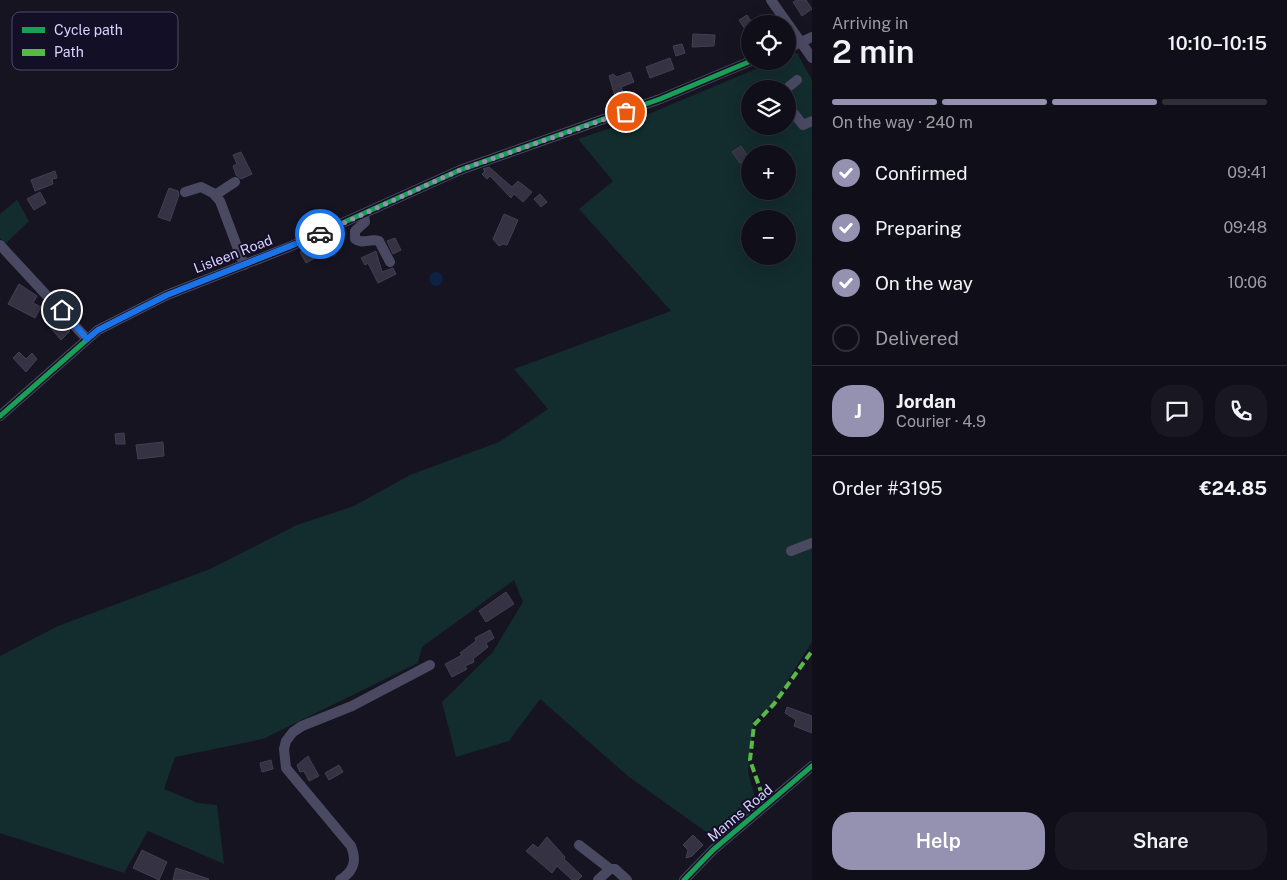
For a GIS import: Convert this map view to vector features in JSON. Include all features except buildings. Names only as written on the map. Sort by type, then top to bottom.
[{"type":"street","points":[[771,0],[812,58]]},
{"type":"street","points":[[796,45],[812,37]]},
{"type":"street","name":"Lisleen Road","points":[[0,416],[98,330],[167,295],[364,215],[460,170],[660,99],[741,65]]},
{"type":"street","points":[[796,116],[803,125],[812,121]]},
{"type":"street","points":[[215,195],[235,182]]},
{"type":"street","points":[[185,192],[201,187],[215,195],[244,265]]},
{"type":"street","points":[[364,215],[365,222],[355,232],[355,239],[362,242],[379,241],[390,262]]},
{"type":"street","points":[[0,245],[87,339]]},
{"type":"street","points":[[791,551],[812,543]]},
{"type":"street","points":[[340,880],[354,868],[355,856],[351,846],[286,768],[284,749],[286,741],[293,732],[302,726],[352,706],[430,664]]},
{"type":"street","name":"Manns Road","points":[[684,880],[713,850],[812,766]]},
{"type":"street","points":[[579,846],[627,880]]},
{"type":"street","points":[[598,880],[610,869]]},
{"type":"green space","points":[[797,53],[812,80],[812,642],[770,708],[754,720],[748,772],[757,805],[716,839],[629,777],[540,699],[509,741],[456,757],[442,702],[492,653],[523,602],[514,580],[422,647],[418,663],[263,739],[175,757],[164,789],[198,803],[217,805],[224,864],[148,831],[124,873],[0,833],[0,656],[58,626],[210,569],[297,525],[354,506],[410,475],[499,442],[548,409],[514,369],[671,311],[579,209],[613,181],[578,139],[632,121],[754,70],[796,70]]},
{"type":"green space","points":[[17,200],[29,221],[5,244],[0,238],[0,214]]},
{"type":"water","points":[[433,272],[439,272],[443,279],[439,286],[433,286],[429,282],[429,276]]},
{"type":"marked path","points":[[766,806],[750,760],[754,725],[774,704],[812,651]]},
{"type":"cycle path","points":[[0,416],[98,330],[167,295],[289,247],[460,170],[660,99],[741,65]]},
{"type":"cycle path","points":[[684,880],[713,850],[812,766]]},
{"type":"way so far","points":[[320,234],[460,170],[626,112]]},
{"type":"route","points":[[62,310],[87,339],[98,330],[167,295],[320,234]]}]
